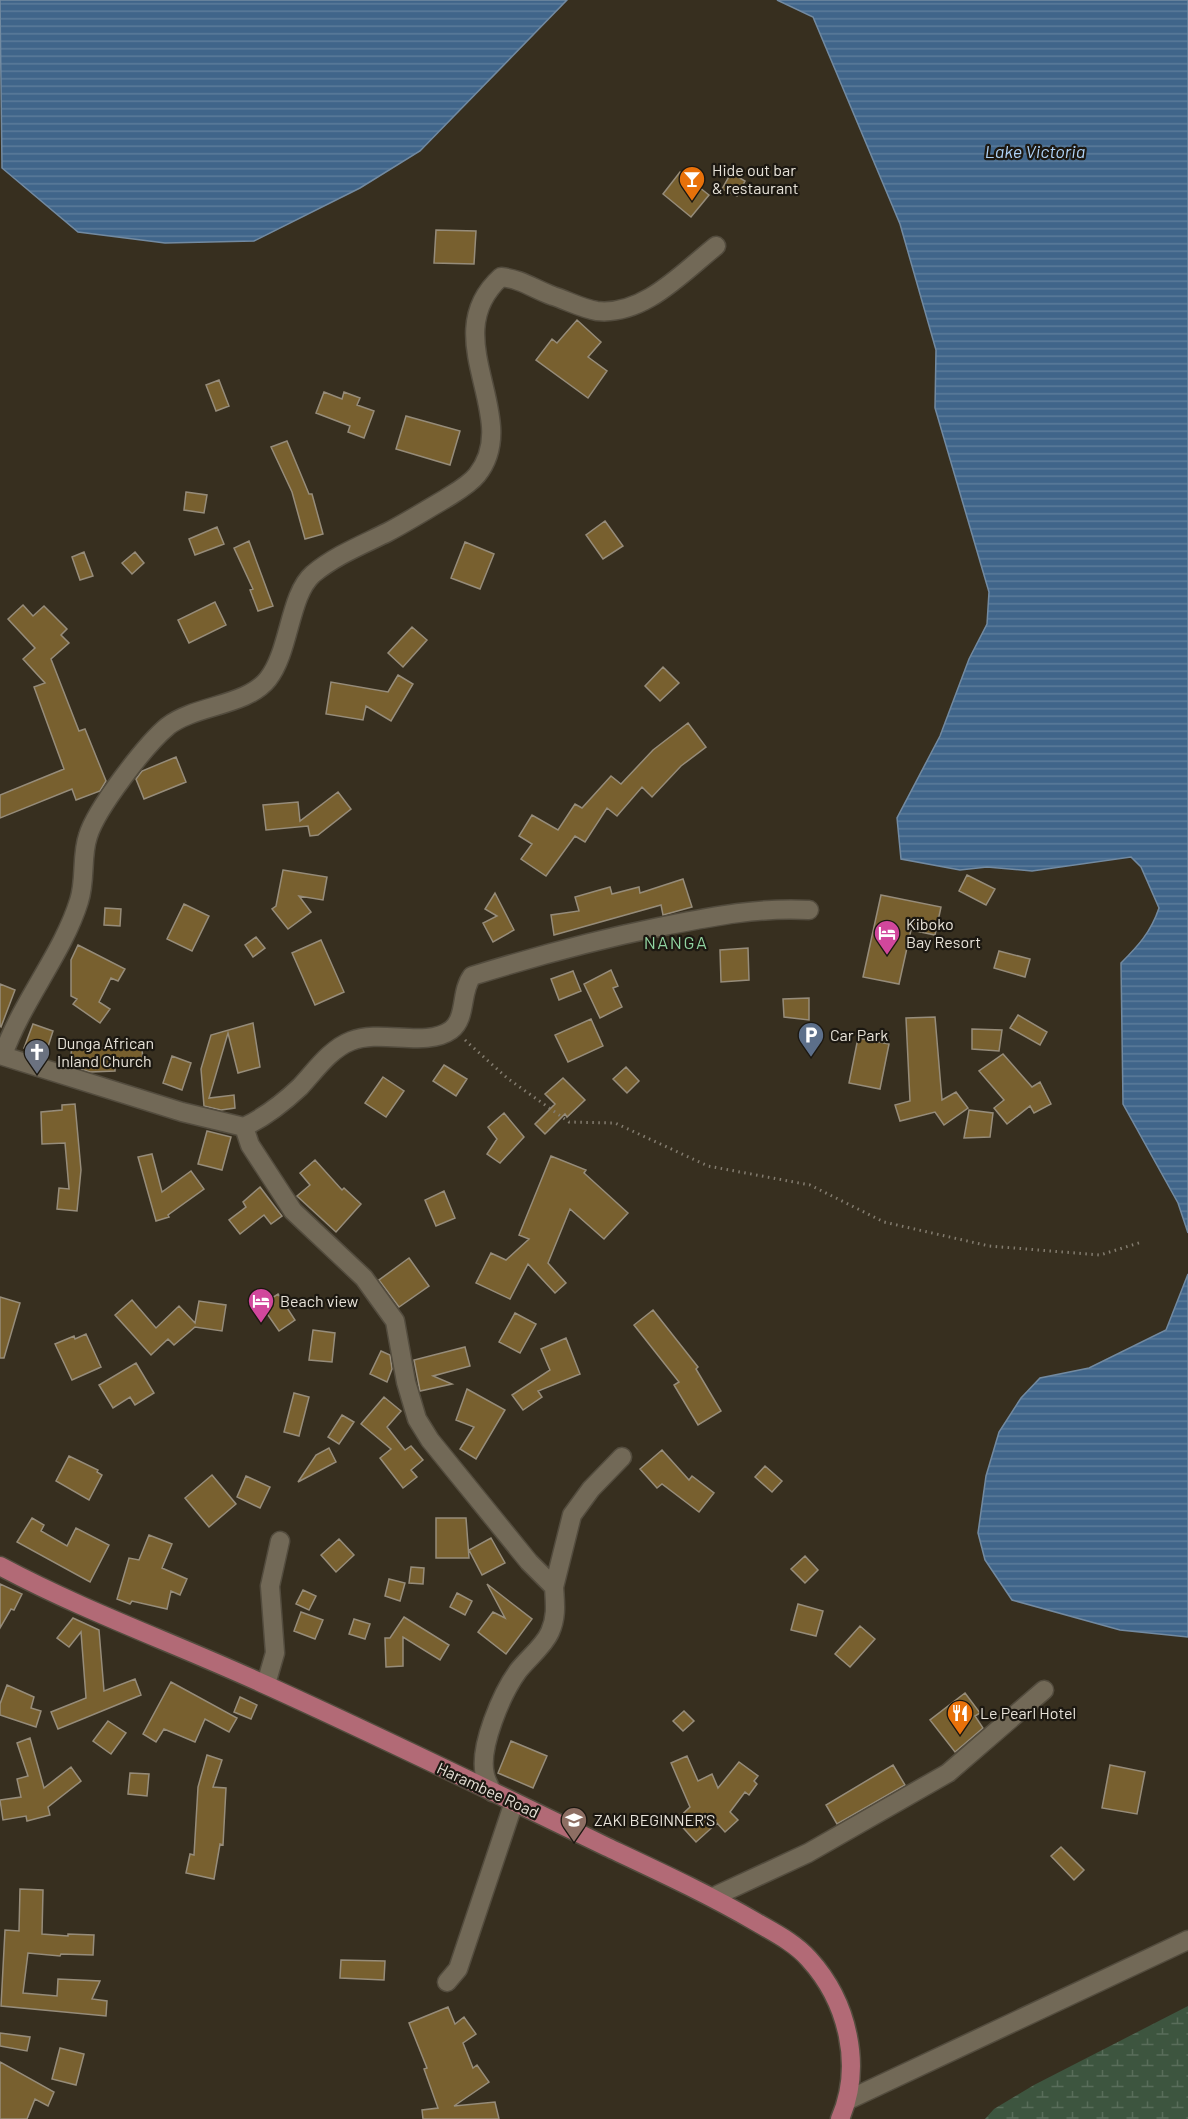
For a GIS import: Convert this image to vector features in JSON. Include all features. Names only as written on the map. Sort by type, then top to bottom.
[{"type":"main road","name":"Harambee Road","points":[[0,1566],[57,1597],[266,1684],[514,1802],[713,1897],[790,1942],[808,1958],[826,1981],[846,2024],[851,2051],[848,2100],[840,2119]]},
{"type":"street","points":[[716,246],[656,294],[635,305],[614,310],[595,311],[550,295],[516,278],[501,277],[488,289],[476,318],[475,352],[492,436],[493,447],[486,464],[463,487],[389,531],[323,566],[310,577],[301,592],[277,666],[266,682],[242,696],[186,716],[168,726],[142,755],[87,837],[79,901],[13,1024],[1,1055],[182,1112],[244,1127],[265,1116],[297,1089],[339,1046],[372,1036],[438,1037],[452,1029],[461,1017],[465,985],[472,976],[611,937],[719,915],[772,908],[809,910]]},
{"type":"street","points":[[244,1127],[255,1153],[293,1211],[340,1252],[364,1278],[395,1321],[406,1382],[417,1419],[430,1440],[529,1562],[554,1587]]},
{"type":"street","points":[[492,1792],[484,1775],[485,1756],[492,1729],[501,1699],[518,1672],[549,1634],[556,1613],[554,1587],[572,1515],[591,1489],[622,1457]]},
{"type":"street","points":[[266,1684],[275,1653],[270,1586],[280,1541]]},
{"type":"street","points":[[713,1897],[808,1853],[948,1773],[1044,1690]]},
{"type":"street","points":[[447,1982],[458,1969],[514,1802]]},
{"type":"street","points":[[848,2100],[1188,1940]]},
{"type":"path","points":[[452,1029],[507,1078],[569,1122],[615,1123],[708,1166],[810,1185],[884,1222],[989,1246],[1100,1255],[1142,1242]]},
{"type":"green space","points":[[1188,2006],[1188,2119],[985,2119],[994,2109],[1034,2085]]},
{"type":"water","points":[[0,0],[567,0],[420,151],[360,188],[254,241],[165,243],[78,232],[2,168]]},
{"type":"water","name":"Lake Victoria","points":[[777,0],[1188,0],[1188,1233],[1178,1203],[1123,1104],[1121,963],[1143,938],[1159,908],[1141,867],[1131,857],[1032,871],[987,867],[960,870],[901,859],[897,818],[940,736],[969,659],[987,624],[989,592],[935,408],[936,350],[900,224],[813,17]]},
{"type":"water","points":[[1188,1274],[1188,1637],[1120,1630],[1012,1600],[985,1560],[978,1533],[986,1476],[999,1432],[1021,1398],[1040,1378],[1089,1368],[1166,1330]]},
{"type":"building","points":[[680,172],[709,195],[691,217],[663,194]]},
{"type":"building","points":[[731,173],[745,181],[737,196],[722,189]]},
{"type":"building","points":[[436,230],[476,231],[474,264],[434,263]]},
{"type":"building","points":[[577,320],[601,342],[588,357],[607,371],[588,398],[536,360],[552,339],[557,343]]},
{"type":"building","points":[[219,380],[229,406],[216,411],[206,385]]},
{"type":"building","points":[[324,392],[342,399],[344,392],[360,398],[357,405],[374,411],[364,438],[348,432],[350,426],[316,413]]},
{"type":"building","points":[[406,416],[460,431],[450,465],[396,449]]},
{"type":"building","points":[[287,441],[309,494],[312,494],[323,534],[305,539],[292,492],[271,447]]},
{"type":"building","points":[[186,492],[207,495],[204,513],[184,510]]},
{"type":"building","points":[[605,521],[623,546],[603,559],[586,535]]},
{"type":"building","points":[[217,527],[224,544],[195,555],[189,539]]},
{"type":"building","points":[[249,541],[273,606],[258,611],[250,590],[253,589],[234,548]]},
{"type":"building","points":[[465,542],[494,554],[480,589],[451,578]]},
{"type":"building","points":[[84,552],[93,576],[80,580],[72,557]]},
{"type":"building","points":[[135,552],[144,563],[132,574],[122,563]]},
{"type":"building","points":[[215,602],[226,625],[189,643],[178,620]]},
{"type":"building","points":[[23,605],[33,616],[44,606],[67,629],[61,635],[69,643],[51,659],[79,731],[85,729],[106,781],[100,791],[76,800],[72,789],[0,818],[0,795],[64,769],[34,687],[45,683],[23,659],[35,648],[8,619]]},
{"type":"building","points":[[412,627],[427,640],[403,667],[388,653]]},
{"type":"building","points":[[663,667],[679,683],[660,701],[645,686]]},
{"type":"building","points":[[398,675],[413,684],[391,721],[366,706],[363,720],[326,714],[331,682],[388,692]]},
{"type":"building","points":[[688,723],[706,747],[681,766],[652,797],[642,787],[617,816],[607,808],[585,842],[575,836],[546,876],[521,859],[532,844],[519,836],[532,815],[558,830],[575,804],[582,808],[611,776],[621,784],[653,750]]},
{"type":"building","points":[[176,757],[186,782],[144,799],[136,779],[142,771]]},
{"type":"building","points":[[338,792],[351,809],[318,835],[310,836],[308,826],[266,830],[263,805],[298,802],[300,821]]},
{"type":"building","points":[[283,870],[327,877],[323,900],[299,896],[311,912],[288,929],[272,909],[276,906]]},
{"type":"building","points":[[967,875],[995,889],[986,905],[959,891]]},
{"type":"building","points":[[683,879],[692,907],[663,915],[661,905],[554,935],[551,915],[579,911],[575,897],[610,887],[612,894],[639,887],[640,893]]},
{"type":"building","points":[[495,893],[514,930],[493,942],[483,923],[497,916],[485,909]]},
{"type":"building","name":"Kiboko Bay Resort","points":[[881,895],[941,907],[935,935],[911,930],[899,984],[863,977]]},
{"type":"building","points":[[184,904],[209,916],[192,951],[167,939]]},
{"type":"building","points":[[105,908],[121,909],[120,926],[104,925]]},
{"type":"building","points":[[256,937],[265,948],[253,957],[245,945]]},
{"type":"building","points":[[321,940],[344,992],[315,1005],[292,953]]},
{"type":"building","points":[[78,945],[125,969],[118,981],[111,978],[99,1002],[110,1009],[100,1023],[73,1004],[77,999],[71,996],[71,960]]},
{"type":"building","points":[[748,948],[749,980],[721,982],[720,950]]},
{"type":"building","points":[[999,951],[1030,959],[1025,977],[994,968]]},
{"type":"building","points":[[611,970],[618,986],[613,988],[622,1007],[600,1018],[584,984]]},
{"type":"building","points":[[573,971],[581,991],[559,1000],[551,979]]},
{"type":"building","points":[[0,984],[15,990],[1,1027],[0,1026]]},
{"type":"building","points":[[809,998],[809,1020],[784,1017],[783,999]]},
{"type":"building","points":[[1018,1015],[1047,1032],[1040,1045],[1010,1028]]},
{"type":"building","points":[[935,1017],[942,1100],[956,1092],[968,1108],[944,1125],[935,1112],[900,1121],[895,1105],[910,1101],[906,1018]]},
{"type":"building","points":[[591,1019],[603,1046],[568,1062],[555,1035]]},
{"type":"building","points":[[253,1023],[260,1067],[238,1073],[228,1033],[209,1098],[234,1095],[235,1108],[221,1110],[204,1106],[201,1069],[211,1035]]},
{"type":"building","points":[[33,1024],[53,1031],[45,1056],[24,1048]]},
{"type":"building","points":[[972,1029],[1002,1030],[999,1051],[972,1049]]},
{"type":"building","points":[[858,1038],[889,1044],[880,1089],[849,1083]]},
{"type":"building","points":[[71,1048],[142,1048],[143,1063],[115,1063],[115,1071],[90,1072],[72,1066]]},
{"type":"building","points":[[1003,1054],[1032,1087],[1040,1082],[1051,1104],[1034,1113],[1030,1106],[1007,1124],[994,1108],[1004,1100],[979,1071]]},
{"type":"building","points":[[172,1056],[191,1063],[182,1090],[163,1083]]},
{"type":"building","points":[[444,1065],[467,1079],[456,1096],[433,1081]]},
{"type":"building","points":[[626,1067],[639,1081],[627,1093],[613,1079]]},
{"type":"building","points":[[383,1077],[404,1091],[386,1117],[365,1103]]},
{"type":"building","points":[[563,1078],[585,1100],[567,1117],[565,1114],[545,1134],[535,1124],[555,1104],[545,1094]]},
{"type":"building","points":[[75,1104],[81,1170],[77,1211],[57,1209],[59,1188],[69,1189],[65,1143],[42,1144],[41,1112],[62,1110],[62,1105]]},
{"type":"building","points":[[969,1110],[993,1113],[990,1137],[964,1138]]},
{"type":"building","points":[[504,1113],[524,1137],[500,1163],[487,1154],[497,1139],[488,1127]]},
{"type":"building","points":[[207,1131],[231,1137],[222,1170],[198,1164]]},
{"type":"building","points":[[152,1154],[162,1192],[191,1171],[204,1189],[168,1215],[169,1217],[156,1221],[138,1157]]},
{"type":"building","points":[[551,1156],[586,1170],[584,1173],[628,1213],[604,1239],[570,1209],[548,1263],[566,1283],[555,1293],[528,1264],[510,1299],[476,1283],[491,1253],[506,1260],[529,1239],[519,1235]]},
{"type":"building","points":[[315,1160],[342,1190],[344,1188],[361,1204],[336,1232],[297,1196],[310,1185],[300,1173]]},
{"type":"building","points":[[260,1187],[282,1216],[271,1224],[264,1215],[240,1234],[229,1220],[246,1207],[243,1202]]},
{"type":"building","points":[[444,1191],[455,1218],[436,1226],[425,1200]]},
{"type":"building","points":[[409,1258],[429,1286],[399,1307],[379,1280]]},
{"type":"building","points":[[278,1294],[295,1320],[279,1331],[261,1305]]},
{"type":"building","points":[[0,1297],[20,1303],[4,1358],[0,1358]]},
{"type":"building","points":[[132,1300],[156,1328],[179,1306],[195,1323],[199,1301],[226,1305],[222,1331],[195,1327],[174,1345],[168,1339],[151,1355],[115,1315]]},
{"type":"building","points":[[653,1310],[698,1367],[696,1369],[721,1411],[698,1425],[674,1385],[679,1382],[634,1325]]},
{"type":"building","points":[[515,1313],[536,1324],[520,1353],[499,1342]]},
{"type":"building","points":[[313,1330],[335,1333],[332,1362],[309,1360]]},
{"type":"building","points":[[86,1334],[101,1367],[72,1380],[55,1344]]},
{"type":"building","points":[[566,1338],[580,1374],[538,1391],[542,1397],[523,1410],[512,1395],[550,1370],[541,1349]]},
{"type":"building","points":[[465,1347],[470,1366],[433,1376],[452,1384],[420,1391],[414,1360]]},
{"type":"building","points":[[381,1351],[390,1355],[392,1369],[387,1382],[370,1374]]},
{"type":"building","points":[[136,1363],[154,1393],[135,1405],[130,1397],[113,1408],[99,1385]]},
{"type":"building","points":[[467,1389],[505,1410],[476,1459],[460,1449],[474,1427],[456,1420]]},
{"type":"building","points":[[294,1393],[309,1397],[299,1436],[284,1432]]},
{"type":"building","points":[[384,1397],[401,1411],[387,1427],[405,1450],[411,1446],[423,1460],[411,1470],[417,1477],[403,1488],[380,1458],[391,1449],[361,1424]]},
{"type":"building","points":[[342,1415],[354,1422],[339,1444],[328,1437]]},
{"type":"building","points":[[329,1448],[336,1462],[298,1482],[316,1455]]},
{"type":"building","points":[[662,1450],[689,1480],[692,1476],[714,1493],[699,1512],[662,1484],[657,1488],[640,1469]]},
{"type":"building","points":[[69,1456],[98,1470],[97,1472],[102,1475],[89,1500],[56,1481]]},
{"type":"building","points":[[765,1466],[782,1481],[772,1492],[755,1477]]},
{"type":"building","points":[[212,1475],[236,1504],[209,1527],[185,1498]]},
{"type":"building","points":[[246,1476],[270,1487],[260,1508],[237,1497]]},
{"type":"building","points":[[32,1518],[44,1525],[41,1531],[67,1546],[76,1528],[109,1545],[90,1582],[17,1542]]},
{"type":"building","points":[[436,1518],[466,1518],[469,1558],[436,1558]]},
{"type":"building","points":[[149,1535],[172,1544],[162,1568],[187,1579],[180,1595],[171,1591],[167,1609],[132,1601],[130,1604],[117,1599],[129,1558],[139,1560]]},
{"type":"building","points":[[491,1538],[505,1563],[482,1575],[469,1550]]},
{"type":"building","points":[[339,1539],[354,1555],[336,1572],[321,1555]]},
{"type":"building","points":[[805,1556],[818,1570],[805,1583],[791,1569]]},
{"type":"building","points":[[411,1567],[424,1568],[423,1584],[409,1583]]},
{"type":"building","points":[[389,1579],[405,1583],[400,1601],[385,1596]]},
{"type":"building","points":[[0,1584],[22,1594],[14,1610],[11,1609],[0,1628]]},
{"type":"building","points":[[487,1584],[532,1619],[506,1654],[478,1632],[493,1612],[505,1618]]},
{"type":"building","points":[[303,1590],[316,1596],[309,1610],[296,1604]]},
{"type":"building","points":[[457,1593],[472,1601],[465,1615],[450,1607]]},
{"type":"building","points":[[798,1604],[823,1611],[816,1636],[791,1630]]},
{"type":"building","points":[[301,1612],[323,1620],[315,1639],[294,1631]]},
{"type":"building","points":[[404,1617],[449,1645],[440,1660],[403,1637],[403,1666],[386,1667],[385,1638],[390,1638]]},
{"type":"building","points":[[73,1618],[99,1630],[104,1691],[135,1679],[141,1695],[58,1729],[51,1712],[86,1698],[81,1632],[69,1647],[57,1638]]},
{"type":"building","points":[[354,1619],[370,1624],[365,1639],[349,1634]]},
{"type":"building","points":[[860,1626],[875,1639],[850,1667],[835,1654]]},
{"type":"building","points":[[171,1682],[237,1718],[229,1732],[205,1719],[195,1742],[164,1729],[156,1742],[143,1734]]},
{"type":"building","points":[[7,1685],[34,1697],[31,1708],[41,1711],[36,1727],[0,1715],[0,1704]]},
{"type":"building","points":[[965,1693],[980,1713],[975,1716],[983,1728],[955,1752],[930,1720]]},
{"type":"building","points":[[240,1697],[257,1705],[251,1719],[234,1712]]},
{"type":"building","points":[[684,1711],[694,1721],[683,1731],[673,1721]]},
{"type":"building","points":[[108,1721],[126,1733],[111,1754],[93,1741]]},
{"type":"building","points":[[30,1738],[44,1788],[71,1767],[81,1781],[48,1807],[50,1815],[27,1821],[26,1816],[3,1820],[0,1800],[21,1797],[17,1779],[28,1776],[17,1743]]},
{"type":"building","points":[[511,1741],[547,1756],[533,1788],[498,1773]]},
{"type":"building","points":[[207,1755],[222,1760],[213,1787],[226,1788],[223,1845],[220,1844],[214,1879],[186,1873],[190,1854],[194,1855],[198,1787]]},
{"type":"building","points":[[687,1756],[698,1781],[712,1774],[718,1788],[739,1762],[758,1776],[754,1781],[757,1784],[749,1795],[745,1792],[730,1812],[738,1820],[725,1832],[717,1823],[696,1842],[676,1820],[690,1807],[671,1763]]},
{"type":"building","points":[[893,1765],[905,1785],[837,1824],[826,1805]]},
{"type":"building","points":[[1110,1765],[1145,1772],[1137,1814],[1102,1808]]},
{"type":"building","points":[[130,1773],[149,1774],[147,1796],[128,1794]]},
{"type":"building","points":[[1061,1847],[1084,1870],[1074,1880],[1051,1856]]},
{"type":"building","points":[[20,1889],[43,1890],[42,1934],[94,1935],[93,1955],[61,1954],[60,1956],[28,1953],[23,1993],[57,1996],[58,1979],[100,1981],[92,1999],[107,2001],[106,2016],[1,2006],[5,1930],[19,1931]]},
{"type":"building","points":[[341,1960],[385,1961],[384,1980],[340,1978]]},
{"type":"building","points":[[448,2007],[455,2024],[464,2017],[476,2034],[463,2043],[473,2068],[477,2065],[489,2082],[454,2106],[495,2102],[499,2119],[423,2119],[422,2110],[438,2108],[424,2069],[427,2068],[409,2023]]},
{"type":"building","points":[[0,2033],[30,2037],[27,2051],[0,2046]]},
{"type":"building","points":[[60,2048],[84,2054],[76,2085],[52,2079]]},
{"type":"building","points":[[0,2062],[54,2092],[48,2106],[35,2099],[27,2119],[0,2119]]},
{"type":"place","name":"Hide out bar & restaurant","points":[[692,202]]},
{"type":"place","name":"Kiboko Bay Resort","points":[[887,956]]},
{"type":"place","name":"Car Park","points":[[811,1058]]},
{"type":"place","name":"Dunga African Inland Church","points":[[37,1075]]},
{"type":"place","name":"Beach view","points":[[261,1324]]},
{"type":"place","name":"Le Pearl Hotel","points":[[960,1736]]},
{"type":"place","name":"ZAKI BEGINNER'S","points":[[574,1843]]},
{"type":"district","name":"NANGA","points":[[676,943]]}]
